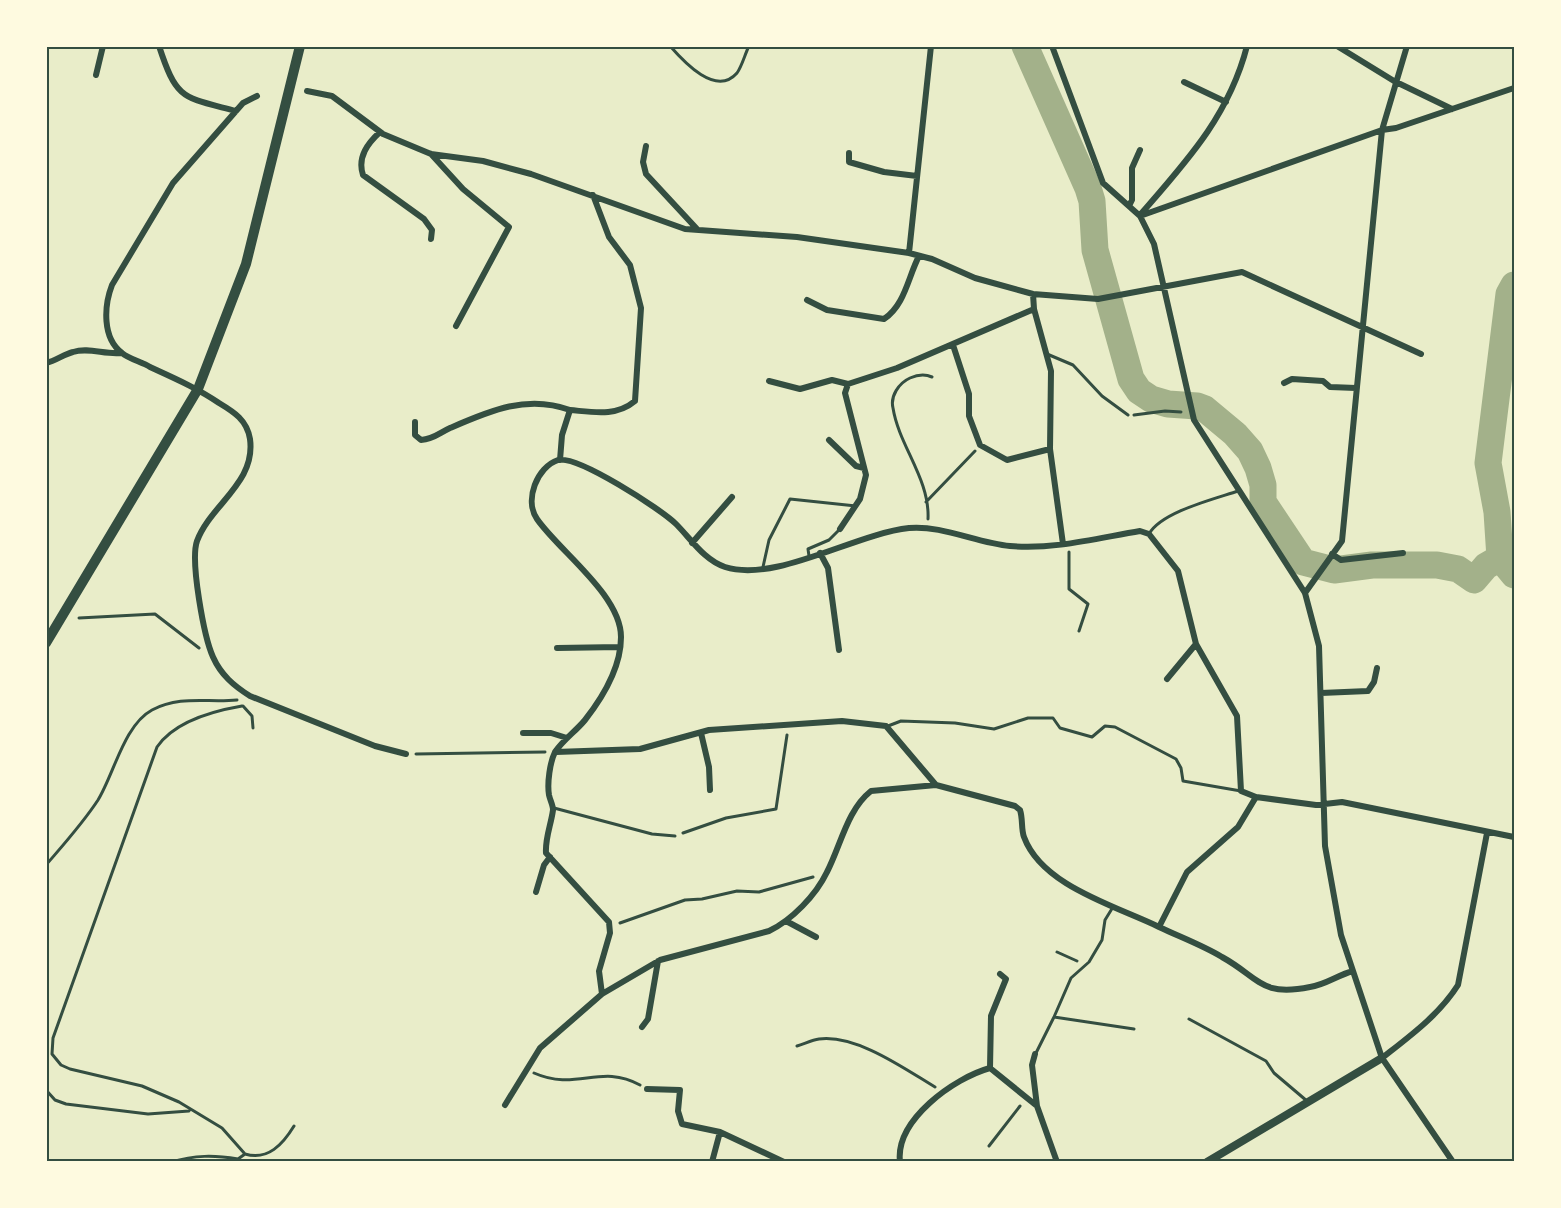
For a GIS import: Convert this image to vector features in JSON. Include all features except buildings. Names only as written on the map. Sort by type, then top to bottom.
[{"type":"main road","points":[[46,643],[198,389],[246,264],[300,46]]},
{"type":"street","points":[[96,75],[103,46]]},
{"type":"street","points":[[159,46],[170,79],[178,91],[206,103],[236,111]]},
{"type":"street","points":[[909,253],[930,46]]},
{"type":"street","points":[[1052,46],[1103,183],[1140,216],[1154,244],[1194,420],[1305,592],[1319,646],[1325,846],[1341,935],[1382,1058],[1453,1161]]},
{"type":"street","points":[[1140,216],[1205,140],[1226,102],[1247,46]]},
{"type":"street","points":[[1337,46],[1394,81],[1452,109]]},
{"type":"street","points":[[1305,592],[1342,541],[1382,130],[1394,81],[1407,46]]},
{"type":"street","points":[[1184,82],[1226,102]]},
{"type":"street","points":[[1140,216],[1382,130],[1396,128],[1515,88]]},
{"type":"street","points":[[307,91],[332,96],[380,132],[431,154],[483,161],[593,195],[676,226],[797,237],[909,253],[950,266],[975,278],[1033,294],[1098,299],[1242,272],[1421,354]]},
{"type":"street","points":[[257,96],[236,111],[173,183],[111,285],[107,298],[106,325],[121,352],[198,389],[240,416],[248,431],[251,451],[240,481],[208,521],[197,541],[194,555],[213,657],[227,679],[249,696],[375,746],[406,754]]},
{"type":"street","points":[[380,132],[362,155],[363,175],[424,219],[432,231],[431,239]]},
{"type":"street","points":[[646,146],[643,162],[646,174],[697,229]]},
{"type":"street","points":[[1129,206],[1132,168],[1140,150]]},
{"type":"street","points":[[849,153],[849,162],[884,172],[917,176]]},
{"type":"street","points":[[431,154],[463,189],[509,227],[456,326]]},
{"type":"street","points":[[415,422],[415,435],[421,440],[431,440],[446,430],[484,413],[518,403],[545,404],[570,410],[604,413],[620,410],[636,401],[641,308],[630,265],[609,237],[593,195]]},
{"type":"street","points":[[807,300],[827,310],[884,319],[898,308],[909,275],[919,255]]},
{"type":"street","points":[[1033,294],[1034,309],[1051,371],[1050,449],[1066,543]]},
{"type":"street","points":[[769,381],[800,388],[832,380],[848,384],[897,368],[1034,309]]},
{"type":"street","points":[[953,345],[969,394],[969,416],[980,445],[1007,460],[1050,449]]},
{"type":"street","points":[[46,363],[73,351],[88,350],[108,355],[121,352]]},
{"type":"street","points":[[1284,383],[1292,379],[1323,381],[1330,387],[1356,388]]},
{"type":"street","points":[[840,529],[856,506],[865,487],[864,468],[845,393],[848,384]]},
{"type":"street","points":[[560,460],[562,435],[570,410]]},
{"type":"street","points":[[829,440],[856,466],[864,468]]},
{"type":"street","points":[[602,994],[599,971],[609,922],[546,853],[546,840],[553,808],[548,793],[552,762],[556,752],[584,721],[614,671],[621,635],[618,622],[608,601],[535,517],[534,483],[544,469],[560,460],[573,462],[639,496],[675,523],[692,543],[723,566],[743,571],[762,569],[884,533],[911,528],[1011,546],[1066,543],[1140,531],[1149,534],[1178,571],[1196,644],[1237,716],[1241,791],[1256,797],[1325,803],[1342,802],[1515,837]]},
{"type":"street","points":[[692,543],[732,497]]},
{"type":"street","points":[[820,553],[828,568],[839,650]]},
{"type":"street","points":[[1331,557],[1341,560],[1403,553]]},
{"type":"street","points":[[1167,679],[1196,644]]},
{"type":"street","points":[[557,648],[620,647]]},
{"type":"street","points":[[1321,693],[1368,691],[1374,682],[1377,668]]},
{"type":"street","points":[[556,752],[640,749],[701,733],[842,721],[886,726],[936,785]]},
{"type":"street","points":[[523,733],[551,734],[567,738]]},
{"type":"street","points":[[701,733],[709,767],[710,790]]},
{"type":"street","points":[[505,1105],[540,1048],[602,994],[658,961],[769,931],[786,921],[826,874],[854,809],[871,791],[936,785],[1015,806],[1020,810],[1023,836],[1036,857],[1065,883],[1222,956],[1258,984],[1273,990],[1312,987],[1336,975],[1353,970]]},
{"type":"street","points":[[1159,927],[1187,872],[1238,827],[1256,797]]},
{"type":"street","points":[[1207,1161],[1382,1058],[1421,1027],[1448,1000],[1458,985],[1487,833]]},
{"type":"street","points":[[536,892],[544,865],[550,857]]},
{"type":"street","points":[[786,921],[816,937]]},
{"type":"street","points":[[642,1027],[648,1019],[658,961]]},
{"type":"street","points":[[990,1068],[991,1016],[1006,979],[1000,974]]},
{"type":"street","points":[[1035,1054],[1032,1065],[1037,1106],[1057,1161]]},
{"type":"street","points":[[900,1161],[901,1140],[927,1104],[972,1073],[990,1068]]},
{"type":"street","points":[[990,1068],[1037,1106]]},
{"type":"street","points":[[647,1089],[680,1090],[678,1111],[682,1124],[720,1132],[784,1161]]},
{"type":"street","points":[[712,1161],[720,1132]]},
{"type":"lane","points":[[670,46],[695,71],[715,81],[727,81],[737,72],[749,46]]},
{"type":"lane","points":[[1047,354],[1073,365],[1102,396],[1128,415]]},
{"type":"lane","points":[[1149,534],[1158,523],[1188,508],[1240,490]]},
{"type":"lane","points":[[762,569],[769,540],[789,499],[856,506]]},
{"type":"lane","points":[[809,556],[808,549],[829,540],[840,529]]},
{"type":"lane","points":[[886,726],[901,721],[955,723],[994,729],[1028,718],[1053,718],[1060,728],[1092,737],[1105,726],[1115,727],[1176,759],[1181,768],[1183,781],[1241,791]]},
{"type":"lane","points":[[553,808],[652,834],[675,836]]},
{"type":"lane","points":[[1035,1054],[1071,978],[1086,965],[1102,940],[1105,920],[1114,905]]},
{"type":"lane","points":[[1054,1017],[1134,1029]]},
{"type":"lane","points":[[1189,1019],[1266,1062],[1274,1073],[1308,1102]]},
{"type":"path","points":[[927,530],[926,502],[914,462],[892,406],[895,391],[905,381],[915,376],[932,377]]},
{"type":"path","points":[[1128,415],[1191,411]]},
{"type":"path","points":[[926,502],[980,445]]},
{"type":"path","points":[[1066,543],[1069,589],[1075,596],[1084,598],[1088,604],[1079,631]]},
{"type":"path","points":[[79,618],[155,614],[201,648]]},
{"type":"path","points":[[46,865],[98,799],[125,743],[144,716],[153,710],[191,699],[241,703],[252,716],[253,728]]},
{"type":"path","points":[[241,703],[192,721],[163,739],[157,747],[52,1046],[52,1054],[61,1065],[142,1086],[179,1102],[222,1128],[245,1155]]},
{"type":"path","points":[[675,836],[726,818],[776,809],[789,725]]},
{"type":"path","points":[[406,754],[556,752]]},
{"type":"path","points":[[609,927],[685,900],[702,899],[737,891],[759,892],[826,874]]},
{"type":"path","points":[[1057,952],[1086,965]]},
{"type":"path","points":[[796,1046],[818,1039],[855,1044],[899,1065],[943,1092]]},
{"type":"path","points":[[526,1069],[560,1082],[609,1075],[624,1077],[647,1089]]},
{"type":"path","points":[[46,1090],[55,1100],[66,1104],[148,1114],[190,1110]]},
{"type":"path","points":[[989,1146],[1003,1131],[1026,1097]]},
{"type":"path","points":[[171,1161],[192,1156],[214,1155],[238,1159],[245,1155],[259,1156],[275,1150],[294,1126]]},
{"type":"waterway","points":[[1025,46],[1088,188],[1092,201],[1095,250],[1131,379],[1139,391],[1151,399],[1168,404],[1197,406],[1205,409],[1235,434],[1250,451],[1258,468],[1263,485],[1263,502],[1303,562],[1334,570],[1372,565],[1437,565],[1458,569],[1474,580],[1486,566],[1500,558]]},
{"type":"waterway","points":[[1514,285],[1509,294],[1488,463],[1497,512],[1500,558],[1514,575]]}]
